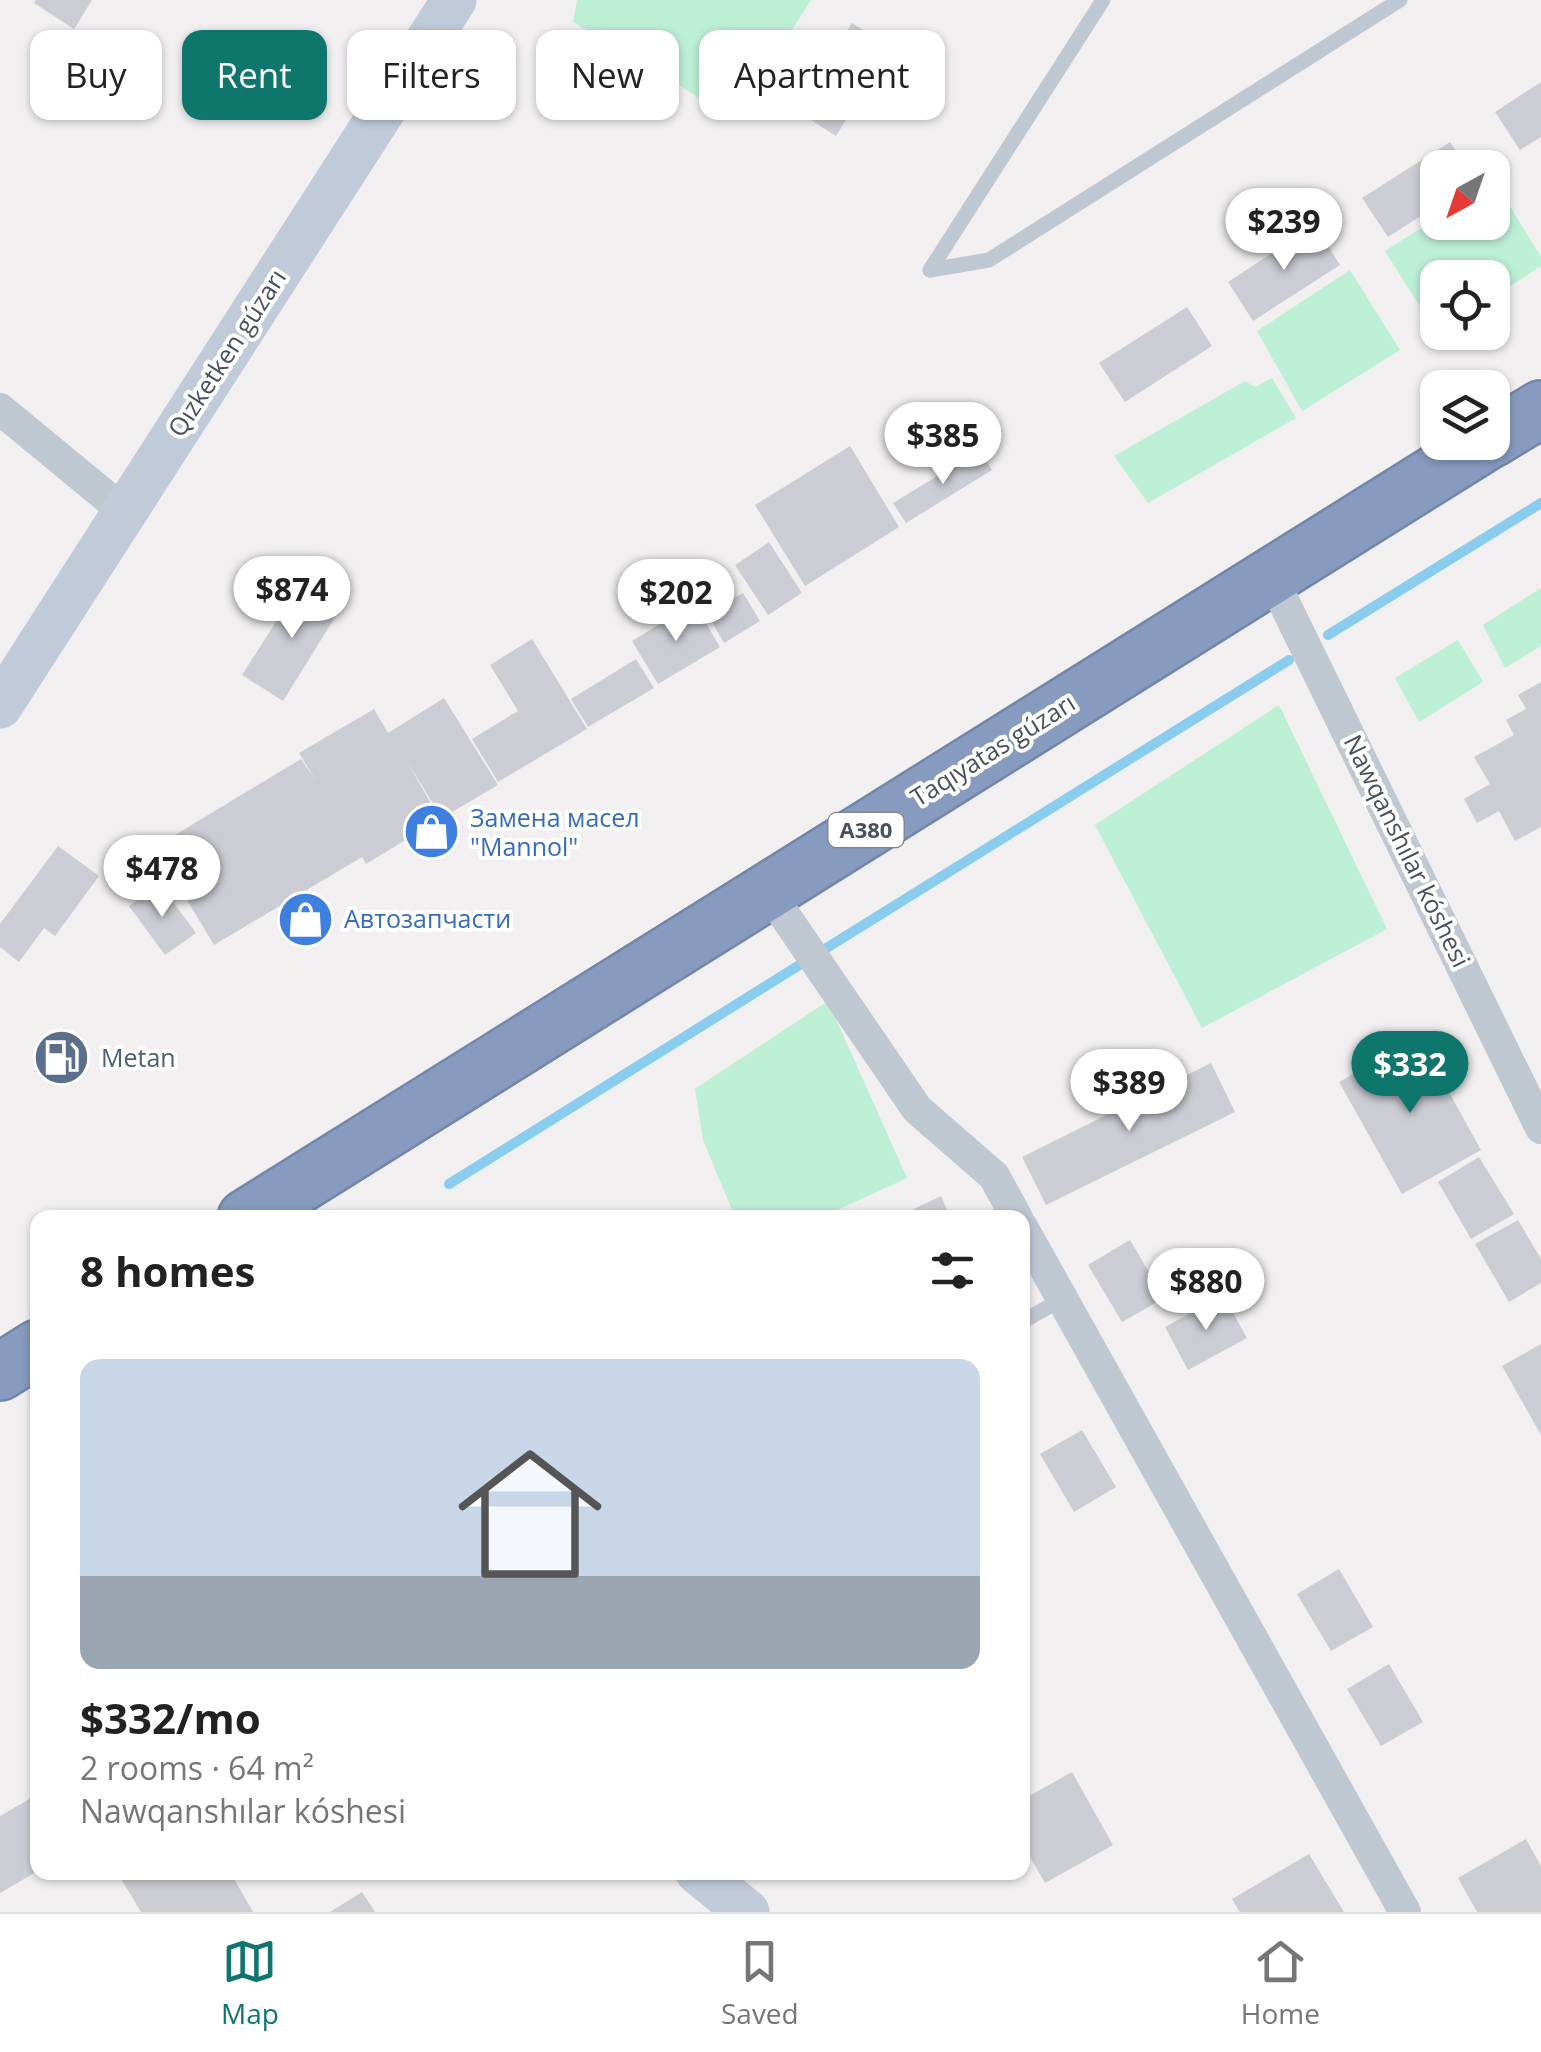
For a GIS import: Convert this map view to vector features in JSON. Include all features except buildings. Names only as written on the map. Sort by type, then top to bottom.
[{"type":"highway","name":"Taqıyatas gúzarı","points":[[1510,428],[1541,409]]},
{"type":"highway","name":"Taqıyatas gúzarı","points":[[259,1210],[1458,460]]},
{"type":"highway","points":[[0,1372],[30,1353]]},
{"type":"street","name":"Qızketken gúzarı","points":[[0,706],[454,0]]},
{"type":"street","points":[[0,409],[125,512]]},
{"type":"street","name":"Nawqanshılar kóshesi","points":[[1271,576],[1541,1128]]},
{"type":"street","points":[[768,891],[918,1109],[994,1176],[1013,1210]]},
{"type":"street","points":[[1030,1242],[1405,1912]]},
{"type":"street","points":[[708,1880],[746,1912]]},
{"type":"lane","points":[[1103,0],[930,270],[989,260],[1400,0]]},
{"type":"lane","points":[[1030,1318],[1062,1300]]},
{"type":"green space","points":[[577,0],[811,0],[792,30],[699,30],[699,97],[679,85],[679,30],[586,30],[573,22]]},
{"type":"green space","points":[[1510,206],[1541,257],[1541,266],[1510,286],[1510,260],[1420,260],[1420,307],[1385,251],[1420,229],[1420,240],[1510,240]]},
{"type":"green space","points":[[1350,270],[1400,350],[1302,411],[1257,331]]},
{"type":"green space","points":[[1272,378],[1296,418],[1148,503],[1114,456],[1245,381],[1255,387]]},
{"type":"green space","points":[[1541,588],[1541,646],[1505,668],[1483,625]]},
{"type":"green space","points":[[1458,640],[1483,682],[1419,722],[1395,678]]},
{"type":"green space","points":[[1279,705],[1387,929],[1202,1028],[1095,825]]},
{"type":"green space","points":[[828,1001],[907,1178],[837,1210],[732,1210],[703,1140],[695,1089]]},
{"type":"waterway","points":[[1328,635],[1541,503]]},
{"type":"waterway","points":[[825,949],[1289,660]]},
{"type":"waterway","points":[[449,1184],[801,964]]},
{"type":"place","name":"Замена масел \"Mannol\"","points":[[431,832]]},
{"type":"place","name":"Автозапчасти","points":[[305,919]]},
{"type":"place","name":"Metan","points":[[62,1058]]}]
